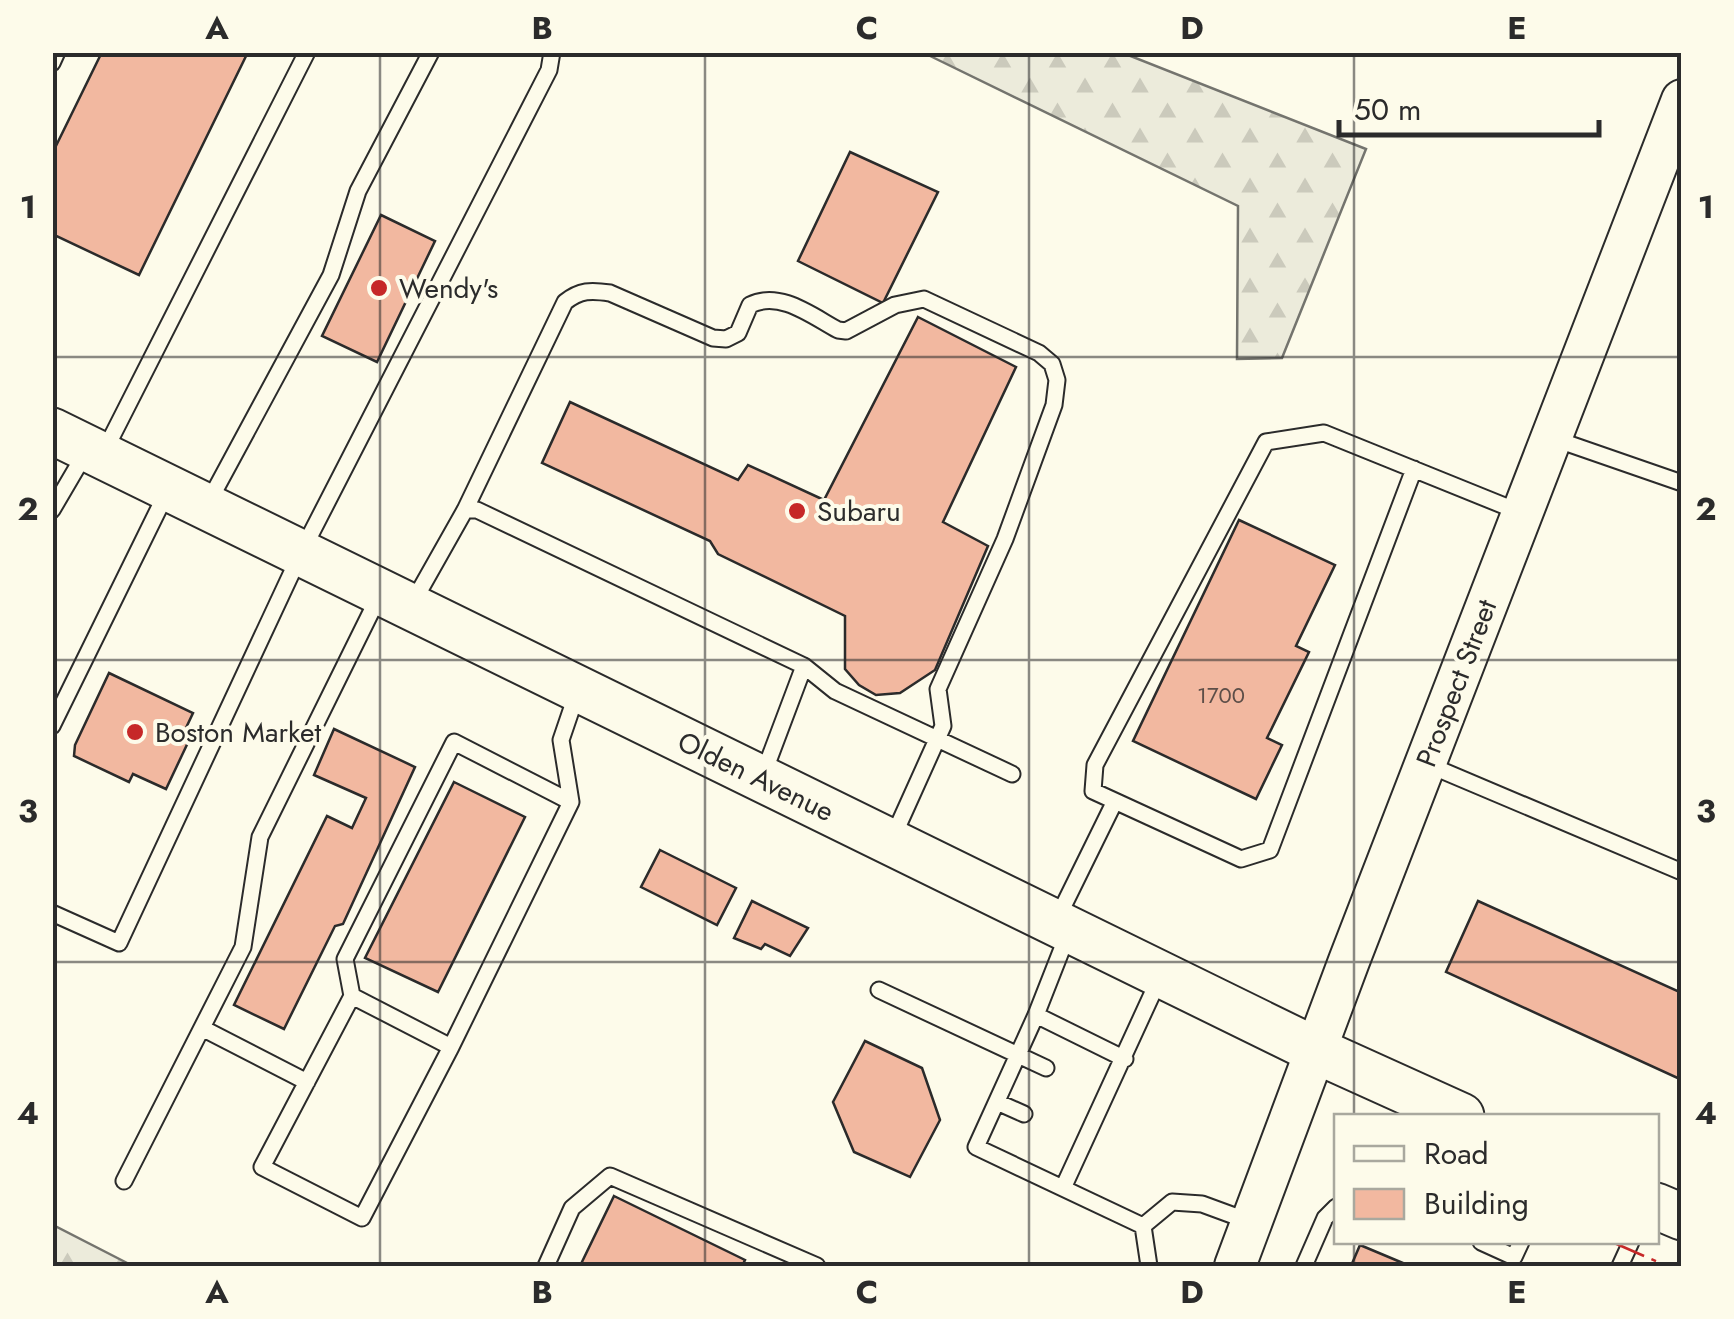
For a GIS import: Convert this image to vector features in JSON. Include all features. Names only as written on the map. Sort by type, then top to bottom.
[{"type":"main road","name":"Olden Avenue","points":[[81,446],[1315,1050],[1456,1114]]},
{"type":"street","name":"Prospect Street","points":[[1235,1266],[1682,100]]},
{"type":"lane","points":[[52,63],[57,52]]},
{"type":"lane","points":[[52,510],[81,446],[307,52]]},
{"type":"lane","points":[[52,726],[187,498],[331,275],[358,191],[432,52]]},
{"type":"lane","points":[[52,913],[119,944],[300,555],[549,70],[552,52]]},
{"type":"lane","points":[[124,1181],[243,948],[260,838],[396,600],[465,510],[565,302],[576,293],[610,293],[713,338],[726,339],[738,333],[750,305],[758,301],[785,302],[846,331],[896,305],[924,299],[1039,353],[1052,364],[1056,380],[1054,405],[1005,538],[938,690],[943,726],[890,842]]},
{"type":"lane","points":[[1414,469],[1270,850],[1242,859],[1114,804],[1093,791],[1096,766],[1266,442],[1324,432],[1522,513]]},
{"type":"lane","points":[[1551,437],[1682,483]]},
{"type":"lane","points":[[465,510],[477,510],[804,666],[835,690],[1012,774]]},
{"type":"lane","points":[[761,779],[804,666]]},
{"type":"lane","points":[[571,802],[454,742],[345,959],[352,996],[262,1168],[362,1218],[571,802],[562,740],[579,690]]},
{"type":"lane","points":[[1426,763],[1682,872]]},
{"type":"lane","points":[[1114,804],[1062,926],[1036,1016],[976,1147],[1143,1226]]},
{"type":"lane","points":[[1063,1188],[1077,1140],[1099,1093],[1124,1059],[1161,973]]},
{"type":"lane","points":[[879,990],[1046,1068]]},
{"type":"lane","points":[[352,996],[451,1047]]},
{"type":"lane","points":[[1036,1016],[1124,1059]]},
{"type":"lane","points":[[202,1028],[307,1082]]},
{"type":"lane","points":[[997,1102],[1024,1114]]},
{"type":"lane","points":[[546,1266],[572,1208],[610,1176],[817,1266]]},
{"type":"lane","points":[[1143,1226],[1172,1202],[1202,1204],[1251,1222]]},
{"type":"lane","points":[[1304,1266],[1325,1218],[1334,1209]]},
{"type":"lane","points":[[1143,1226],[1149,1266]]},
{"type":"lane","points":[[1485,1244],[1514,1257],[1520,1244]]},
{"type":"green space","points":[[924,53],[1123,53],[1366,149],[1282,358],[1237,359],[1238,206]]},
{"type":"green space","points":[[52,1225],[133,1266],[58,1266],[53,1263]]},
{"type":"building","points":[[102,52],[248,52],[139,275],[52,234],[52,154]]},
{"type":"building","points":[[850,152],[938,192],[883,303],[798,261]]},
{"type":"building","name":"Wendy's","points":[[381,215],[435,241],[377,362],[322,336]]},
{"type":"building","name":"Subaru","points":[[918,317],[1016,367],[943,522],[988,546],[935,670],[900,693],[876,695],[859,685],[845,669],[845,616],[718,554],[710,541],[542,463],[570,402],[738,480],[748,465],[824,500]]},
{"type":"building","points":[[1239,520],[1335,565],[1296,646],[1309,652],[1267,738],[1282,745],[1256,799],[1133,741]]},
{"type":"building","name":"Boston Market","points":[[109,673],[193,713],[185,730],[192,734],[166,789],[133,774],[129,782],[74,756],[75,745]]},
{"type":"building","points":[[334,729],[415,767],[343,924],[335,926],[284,1029],[234,1005],[327,816],[352,828],[366,798],[314,775]]},
{"type":"building","points":[[454,782],[525,817],[438,992],[365,958]]},
{"type":"building","points":[[660,850],[736,888],[717,925],[641,887]]},
{"type":"building","points":[[752,901],[808,928],[790,956],[765,944],[761,949],[734,938]]},
{"type":"building","points":[[1478,901],[1682,993],[1682,1080],[1446,972]]},
{"type":"building","points":[[865,1041],[922,1068],[940,1120],[910,1177],[854,1152],[833,1102]]},
{"type":"building","points":[[614,1196],[745,1260],[742,1266],[580,1266]]},
{"type":"building","points":[[1360,1245],[1410,1266],[1351,1266]]},
{"type":"power","points":[[1617,1244],[1667,1266]]},
{"type":"place","name":"Wendy's","points":[[379,288]]},
{"type":"place","name":"Subaru","points":[[797,511]]},
{"type":"place","name":"Boston Market","points":[[135,732]]}]
